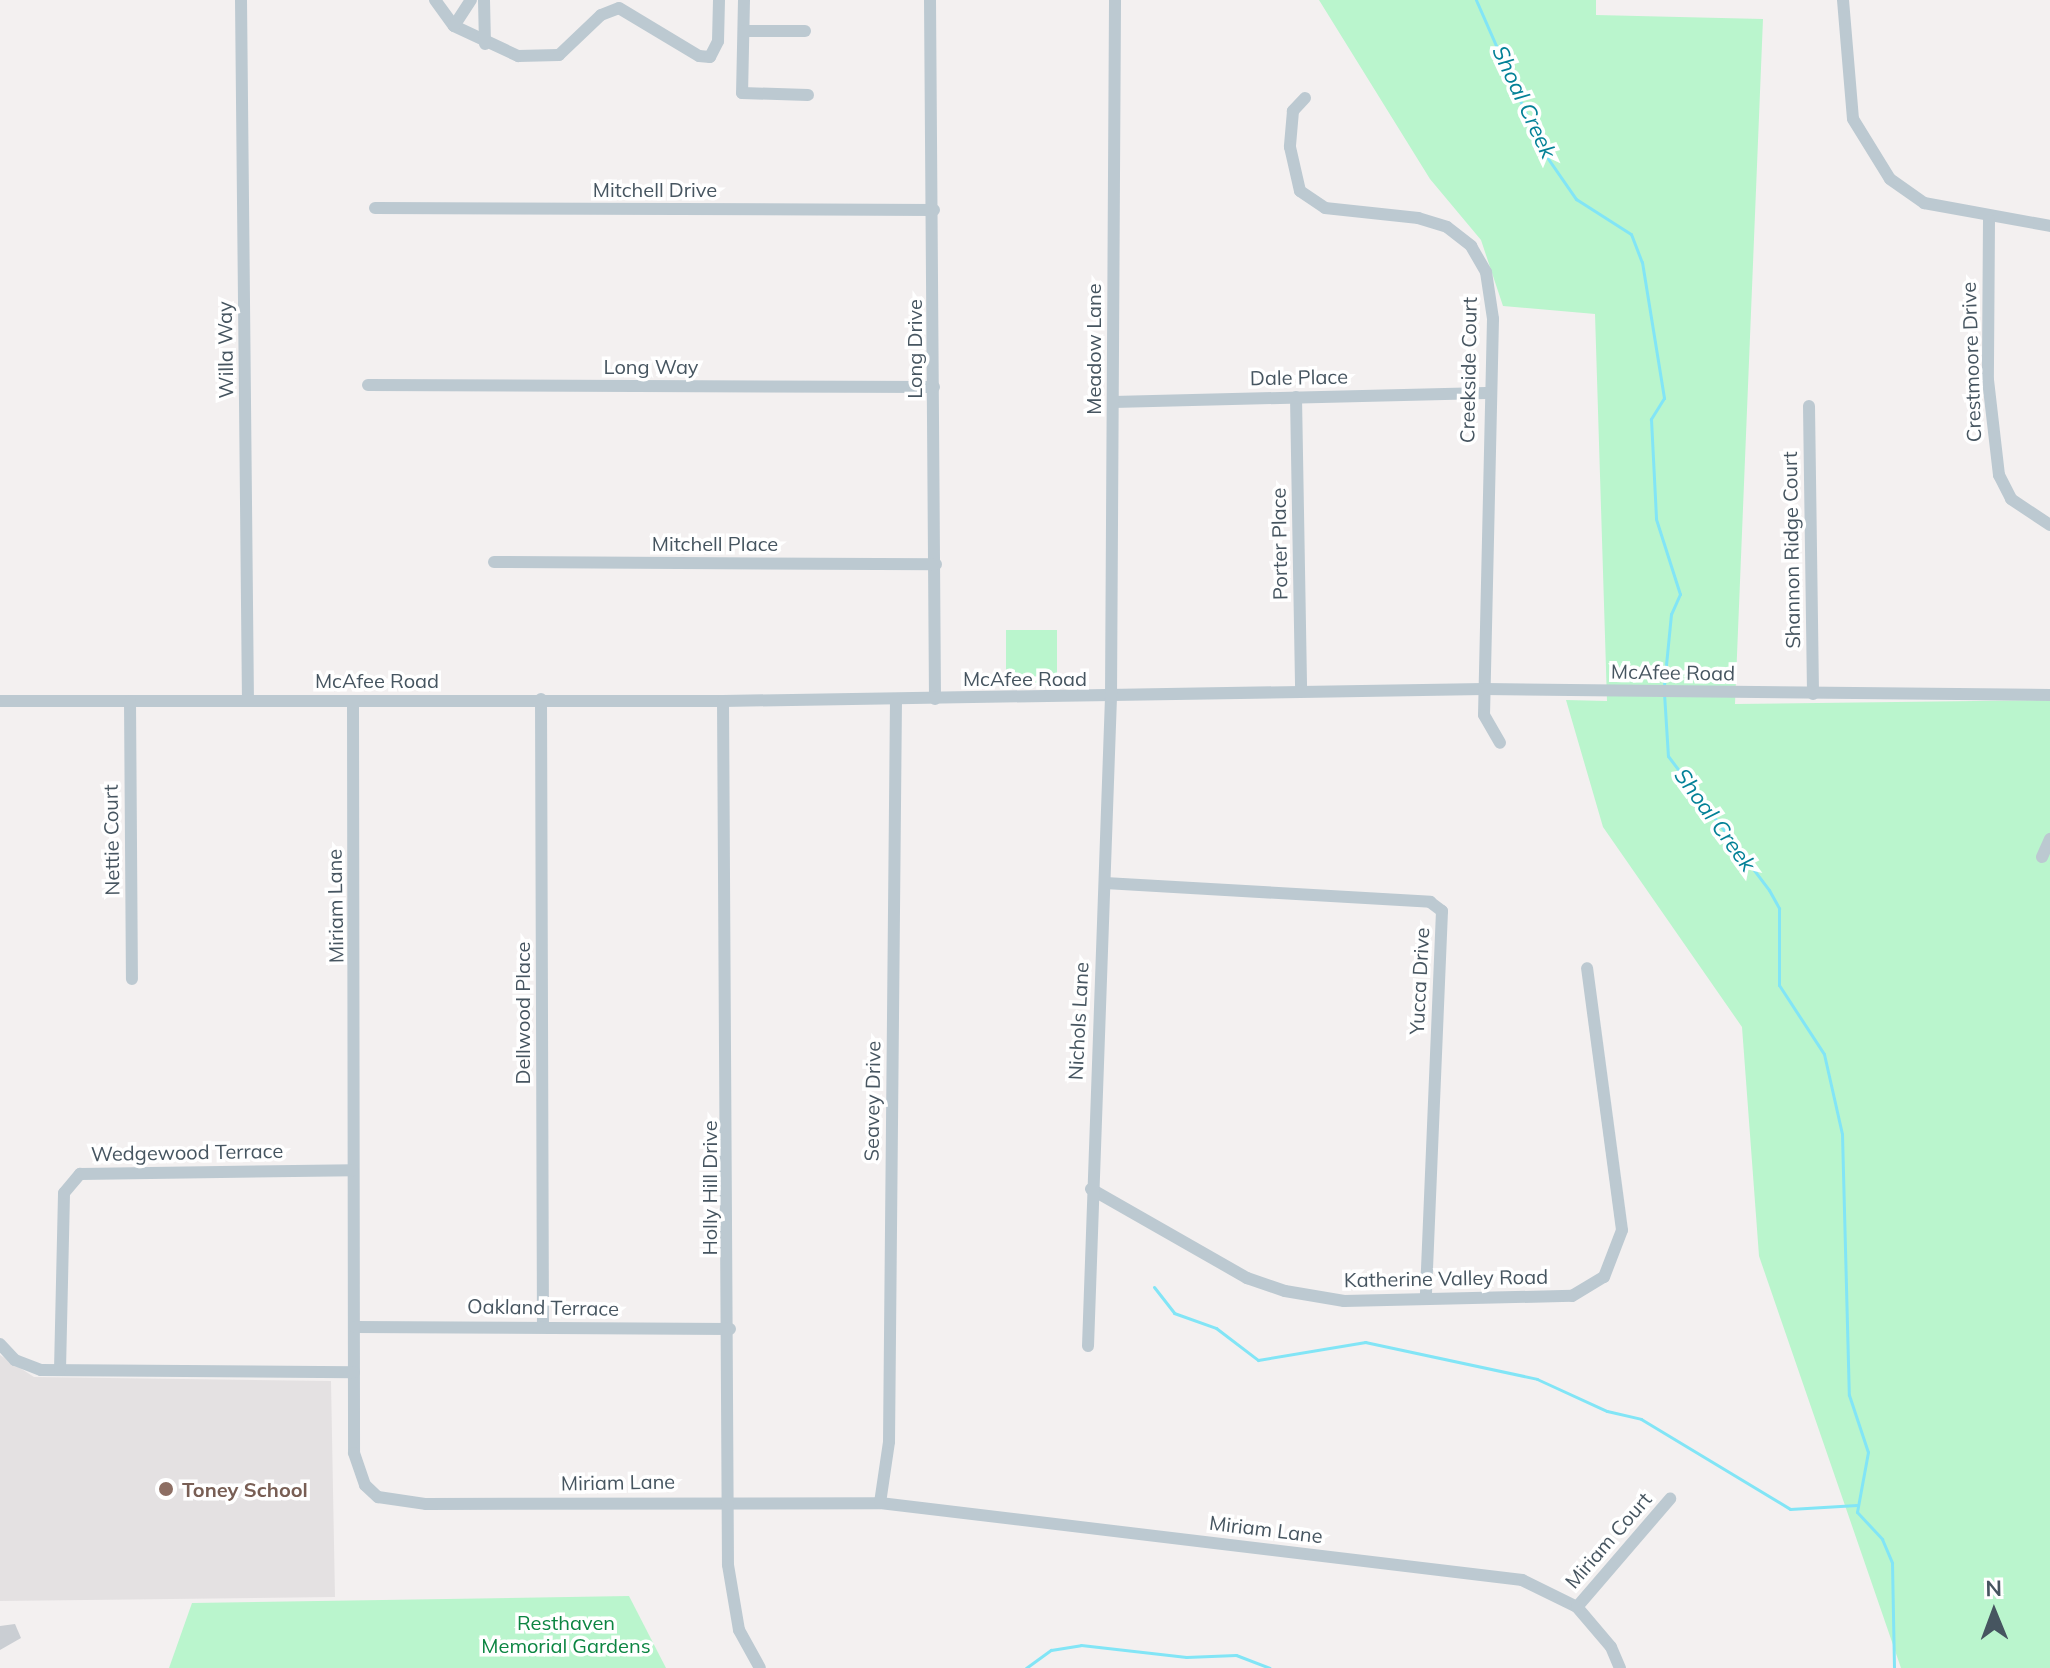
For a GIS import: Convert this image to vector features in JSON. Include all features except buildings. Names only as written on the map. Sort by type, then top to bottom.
[{"type":"street","name":"Willa Way","points":[[241,0],[248,700]]},
{"type":"street","points":[[435,0],[454,26],[485,44],[518,56],[559,55],[601,15],[619,8],[699,56],[710,57],[718,41],[719,0]]},
{"type":"street","points":[[454,26],[471,0]]},
{"type":"street","points":[[484,0],[485,44]]},
{"type":"street","points":[[744,0],[742,93],[808,95]]},
{"type":"street","name":"Long Drive","points":[[930,0],[934,210],[935,699]]},
{"type":"street","name":"Meadow Lane","points":[[1111,697],[1115,0]]},
{"type":"street","points":[[1843,0],[1847,90],[1870,153],[1924,203],[1989,220],[2050,226]]},
{"type":"street","points":[[744,31],[805,31]]},
{"type":"street","name":"Creekside Court","points":[[1305,98],[1293,111],[1290,147],[1300,191],[1325,208],[1433,221],[1461,234],[1479,259],[1492,302],[1486,393],[1484,689],[1486,726],[1500,743]]},
{"type":"street","name":"Mitchell Drive","points":[[375,208],[934,210]]},
{"type":"street","name":"Crestmoore Drive","points":[[1989,220],[1988,380],[1999,475],[2011,499],[2050,525]]},
{"type":"street","name":"Long Way","points":[[368,385],[934,387]]},
{"type":"street","name":"Dale Place","points":[[1113,402],[1486,393]]},
{"type":"street","name":"Porter Place","points":[[1296,397],[1301,691]]},
{"type":"street","name":"Shannon Ridge Court","points":[[1809,406],[1813,694]]},
{"type":"street","name":"Mitchell Place","points":[[494,562],[936,564]]},
{"type":"street","name":"McAfee Road","points":[[0,701],[723,701],[1484,689],[2050,695]]},
{"type":"street","name":"Nichols Lane","points":[[1088,1346],[1091,1189],[1111,697]]},
{"type":"street","name":"Dellwood Place","points":[[541,699],[543,1327]]},
{"type":"street","name":"Seavey Drive","points":[[880,1503],[889,1442],[896,699]]},
{"type":"street","name":"Nettie Court","points":[[130,701],[132,979]]},
{"type":"street","name":"Miriam Lane","points":[[353,701],[354,1372],[358,1470],[378,1497],[426,1504],[880,1503],[1522,1580],[1577,1607],[1611,1647],[1620,1668]]},
{"type":"street","name":"Holly Hill Drive","points":[[723,701],[730,1329],[727,1501],[731,1593],[739,1630],[760,1668]]},
{"type":"street","points":[[2042,857],[2050,839]]},
{"type":"street","name":"Yucca Drive","points":[[1105,883],[1430,902],[1442,911],[1426,1299]]},
{"type":"street","name":"Katherine Valley Road","points":[[1091,1189],[1247,1278],[1285,1291],[1344,1301],[1572,1296],[1604,1277],[1618,1251],[1622,1230],[1587,968]]},
{"type":"street","name":"Wedgewood Terrace","points":[[60,1370],[64,1193],[80,1174],[353,1170]]},
{"type":"street","name":"Oakland Terrace","points":[[355,1327],[730,1329]]},
{"type":"street","points":[[0,1344],[26,1367],[60,1370],[354,1372]]},
{"type":"street","name":"Miriam Court","points":[[1577,1607],[1670,1499]]},
{"type":"shaded area","name":"Toney School","points":[[0,1355],[34,1377],[331,1381],[335,1597],[0,1601]]},
{"type":"green space","points":[[1319,0],[1596,0],[1596,15],[1763,19],[1735,704],[2050,700],[2050,1668],[1901,1668],[1759,1256],[1742,1027],[1603,827],[1566,700],[1607,701],[1595,314],[1503,306],[1481,240],[1430,179]]},
{"type":"green space","points":[[1006,630],[1057,630],[1057,683],[1006,683]]},
{"type":"green space","name":"Resthaven Memorial Gardens","points":[[629,1596],[666,1668],[169,1668],[192,1603]]},
{"type":"waterway","name":"Shoal Creek","points":[[1476,0],[1542,150],[1576,199],[1631,234],[1642,262],[1664,398],[1651,419],[1656,519],[1680,594],[1671,614],[1664,685]]},
{"type":"waterway","name":"Shoal Creek","points":[[1664,693],[1668,756],[1769,890],[1779,908],[1779,985],[1824,1054],[1842,1134],[1849,1395],[1868,1452],[1857,1512],[1882,1539],[1892,1563],[1894,1668]]},
{"type":"waterway","points":[[1154,1287],[1174,1313],[1216,1328],[1258,1360],[1365,1342],[1537,1379],[1607,1411],[1641,1419],[1790,1509],[1857,1505]]},
{"type":"waterway","points":[[1026,1668],[1051,1650],[1081,1645],[1186,1657],[1236,1655],[1270,1668]]},
{"type":"place","name":"Toney School","points":[[166,1489]]}]
